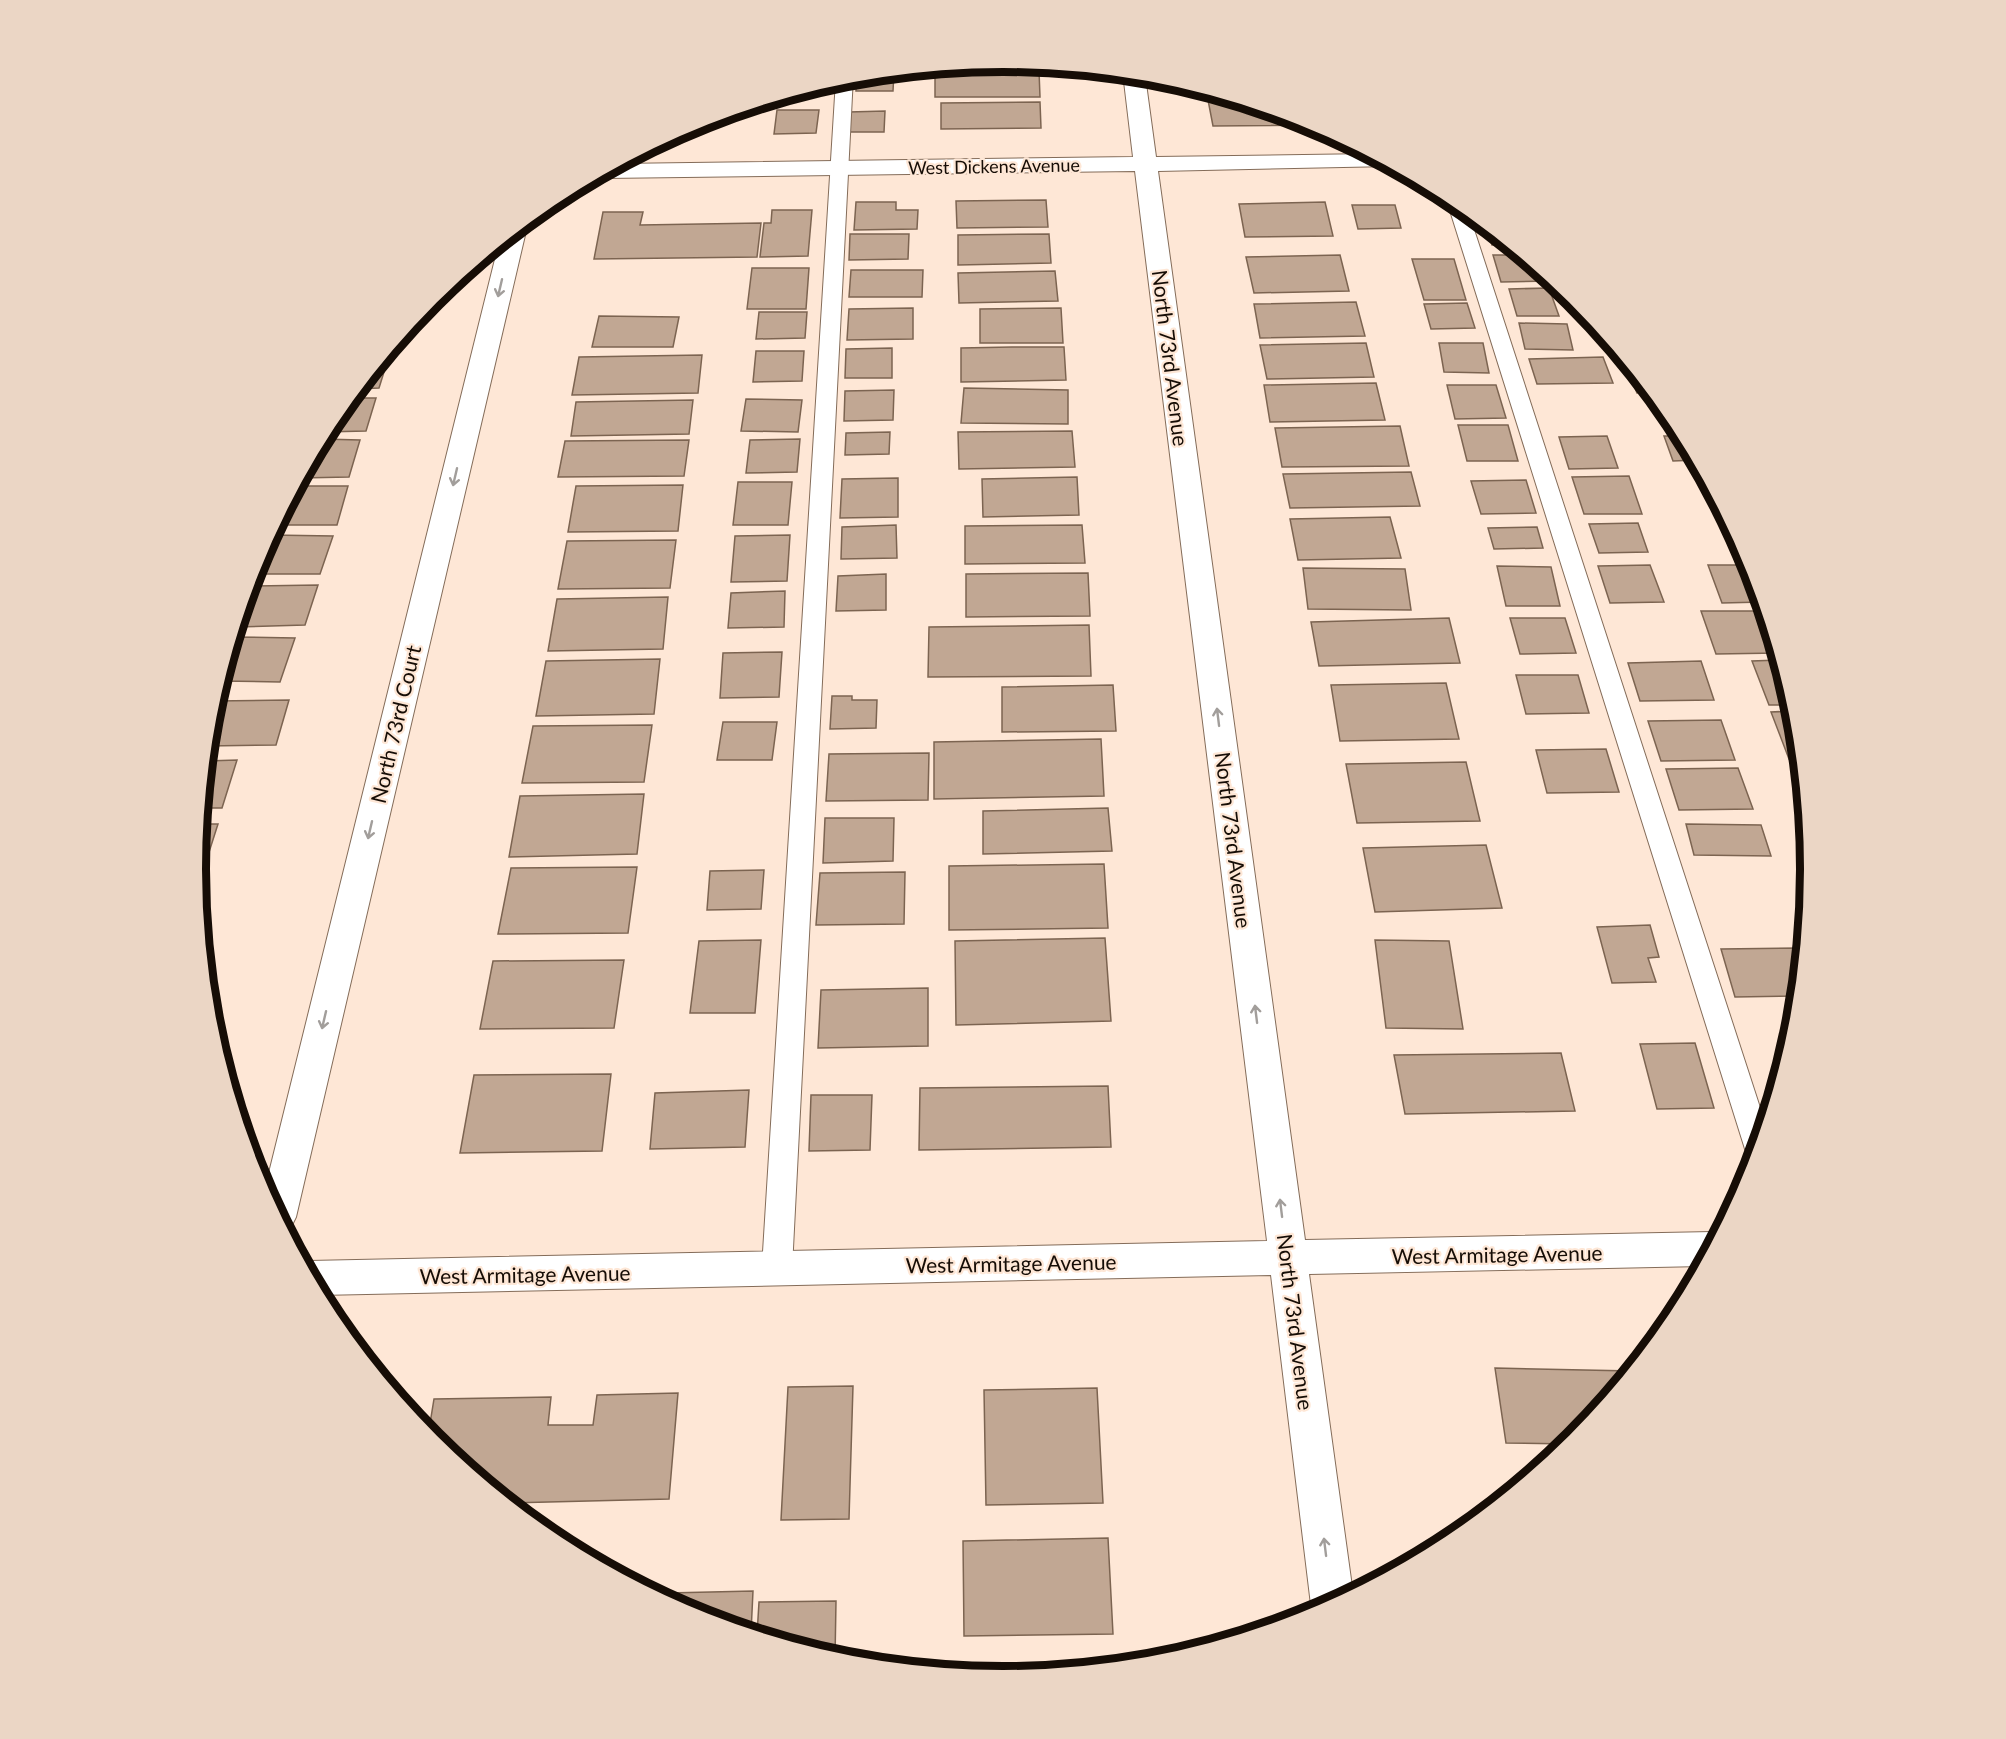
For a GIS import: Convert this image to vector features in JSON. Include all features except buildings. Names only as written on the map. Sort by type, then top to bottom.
[{"type":"street","name":"North 73rd Avenue","points":[[1135,83],[1332,1596]]},
{"type":"street","name":"West Dickens Avenue","points":[[619,171],[1369,161]]},
{"type":"street","name":"North 73rd Court","points":[[280,1205],[511,242]]},
{"type":"street","name":"West Armitage Avenue","points":[[318,1278],[1704,1249]]},
{"type":"lane","points":[[777,1268],[844,88]]},
{"type":"lane","points":[[1461,217],[1755,1135]]}]
